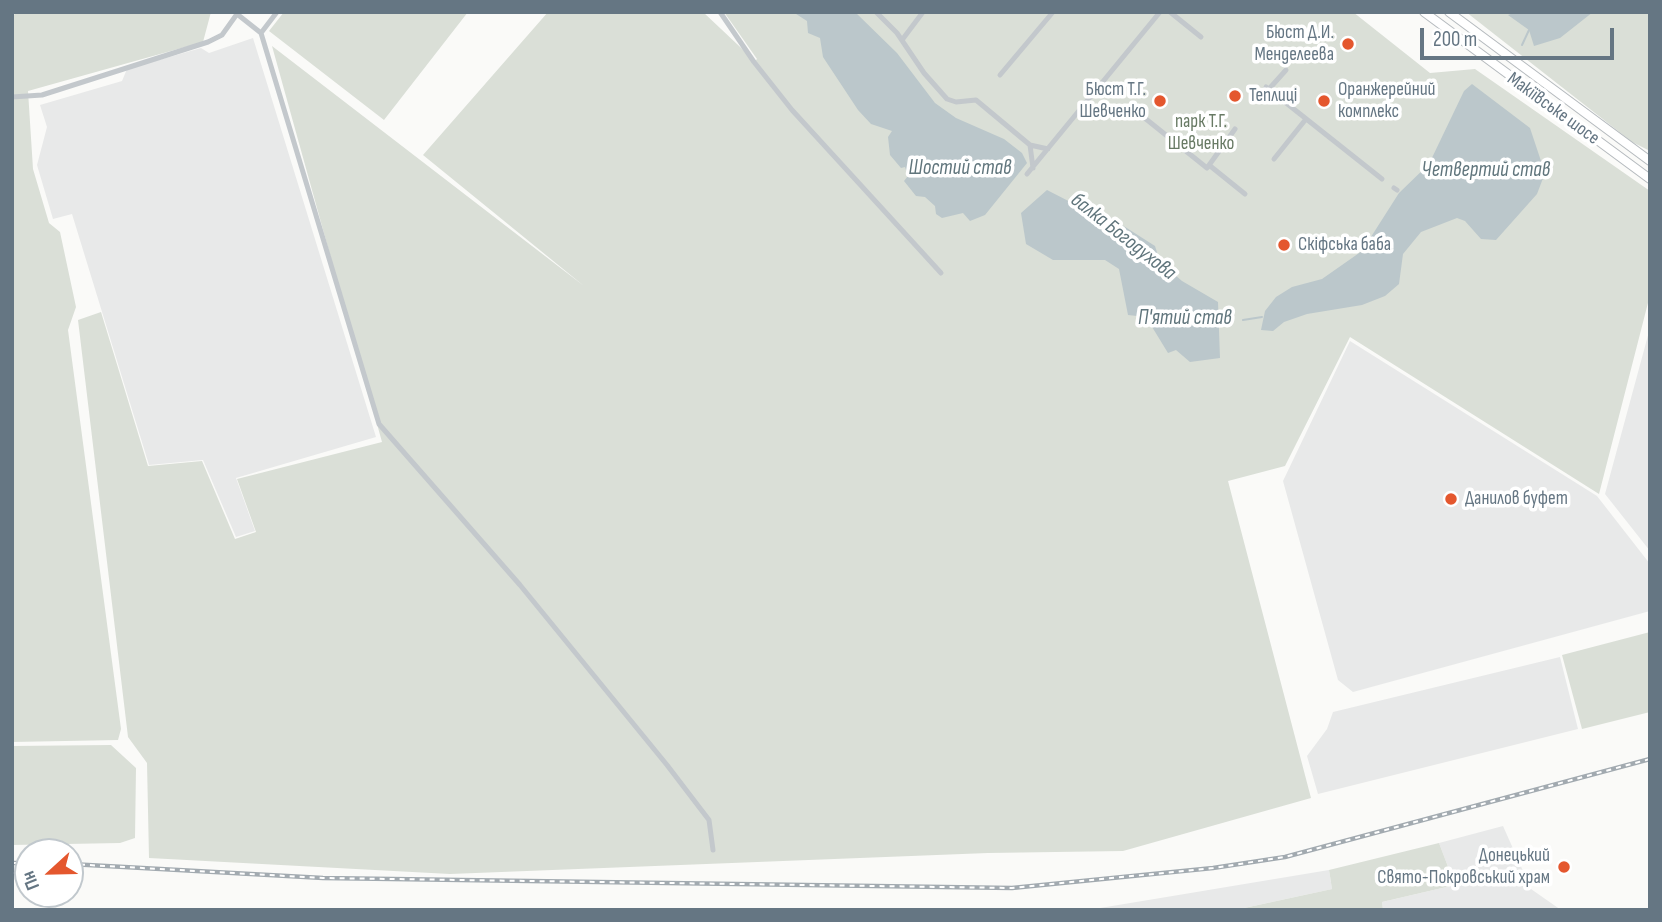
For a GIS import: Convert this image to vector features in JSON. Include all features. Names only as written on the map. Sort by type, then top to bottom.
[{"type":"main road","name":"Макіївське шосе","points":[[1424,12],[1650,179]]},
{"type":"main road","name":"Макіївське шосе","points":[[1449,12],[1650,161]]},
{"type":"street","points":[[261,33],[277,12]]},
{"type":"street","points":[[720,12],[754,62],[792,110],[941,272]]},
{"type":"street","points":[[876,12],[902,40],[947,99],[956,102],[976,100],[1030,145],[1048,149]]},
{"type":"street","points":[[902,40],[923,12]]},
{"type":"street","points":[[1000,75],[1053,12]]},
{"type":"street","points":[[1027,174],[1160,12]]},
{"type":"street","points":[[1170,12],[1201,37]]},
{"type":"street","points":[[12,97],[42,95],[208,42],[222,35],[236,13],[261,33],[379,424],[520,585],[667,765],[709,820],[713,850]]},
{"type":"street","points":[[1286,70],[1268,88],[1384,179]]},
{"type":"street","points":[[1132,107],[1207,168],[1209,166],[1245,194]]},
{"type":"street","points":[[1274,159],[1306,119]]},
{"type":"street","points":[[1209,166],[1235,129]]},
{"type":"street","points":[[1030,145],[1033,168]]},
{"type":"shaded area","points":[[253,38],[376,437],[236,478],[255,531],[236,537],[203,460],[149,465],[72,214],[53,219],[37,165],[47,127],[40,105],[122,81],[127,69],[201,48],[209,53]]},
{"type":"shaded area","points":[[1650,328],[1650,551],[1605,494]]},
{"type":"shaded area","points":[[1350,341],[1597,496],[1650,564],[1650,611],[1353,692],[1338,680],[1283,481]]},
{"type":"shaded area","points":[[1560,657],[1578,729],[1318,794],[1307,756],[1327,729],[1333,712]]},
{"type":"shaded area","points":[[1503,826],[1531,889],[1561,910],[1383,910],[1382,902],[1455,885],[1439,843]]},
{"type":"shaded area","points":[[1329,870],[1332,889],[1235,910],[1088,910]]},
{"type":"green space","points":[[22,12],[211,12],[203,42],[28,91],[33,169],[49,223],[60,232],[76,307],[68,330],[121,729],[118,740],[12,742],[12,15]]},
{"type":"green space","points":[[284,12],[468,12],[384,120],[269,31]]},
{"type":"green space","name":"парк Т.Г. Шевченко","points":[[548,12],[703,12],[755,61],[757,59],[724,12],[1353,12],[1430,73],[1475,69],[1650,191],[1650,295],[1599,494],[1350,337],[1285,466],[1228,481],[1311,798],[1123,851],[988,853],[450,874],[149,858],[147,763],[128,737],[78,320],[101,312],[148,466],[202,461],[235,539],[256,532],[237,479],[382,442],[272,46],[584,286],[423,155]]},
{"type":"green space","points":[[1466,12],[1650,12],[1650,151],[1632,142]]},
{"type":"green space","points":[[1650,632],[1650,712],[1582,729],[1562,655]]},
{"type":"green space","points":[[111,745],[136,768],[135,838],[120,843],[84,844],[84,838],[14,838],[12,845],[12,746]]},
{"type":"green space","points":[[1439,843],[1455,885],[1382,902],[1383,910],[1235,910],[1332,889],[1329,870]]},
{"type":"water","name":"Шостий став","points":[[793,12],[855,12],[897,53],[935,103],[956,118],[1004,139],[1022,153],[1027,163],[985,215],[970,221],[963,213],[942,218],[936,214],[935,206],[925,197],[916,196],[904,181],[908,176],[905,167],[901,168],[890,155],[888,137],[892,131],[871,124],[858,110],[823,57],[820,38],[808,33],[807,21]]},
{"type":"water","points":[[1516,12],[1593,12],[1560,38],[1534,46],[1529,30],[1508,15]]},
{"type":"water","name":"Четвертий став","points":[[1472,84],[1530,128],[1545,173],[1537,194],[1496,240],[1481,239],[1465,221],[1457,218],[1421,232],[1403,254],[1399,284],[1385,296],[1362,305],[1307,314],[1284,322],[1273,331],[1261,330],[1265,311],[1276,297],[1292,287],[1322,279],[1362,251],[1399,193],[1429,164],[1464,91]]},
{"type":"water","name":"П'ятий став","points":[[1047,190],[1084,209],[1111,218],[1155,246],[1160,262],[1182,281],[1218,302],[1220,358],[1190,362],[1176,350],[1168,353],[1146,317],[1128,315],[1119,269],[1105,260],[1053,260],[1026,244],[1021,213]]},
{"type":"waterway","name":"балка Богодухова","points":[[1522,45],[1529,30]]},
{"type":"waterway","name":"балка Богодухова","points":[[1217,315],[1226,318]]},
{"type":"waterway","name":"балка Богодухова","points":[[1243,320],[1262,317]]},
{"type":"railway","points":[[84,865],[323,878],[1012,888],[1213,868],[1285,857],[1650,759]]},
{"type":"place","name":"Бюст Д.И. Менделеева","points":[[1348,44]]},
{"type":"place","name":"Теплиці","points":[[1235,96]]},
{"type":"place","name":"Бюст Т.Г. Шевченко","points":[[1160,101]]},
{"type":"place","name":"Оранжерейний комплекс","points":[[1324,101]]},
{"type":"place","name":"Скіфська баба","points":[[1284,245]]},
{"type":"place","name":"Данилов буфет","points":[[1451,499]]},
{"type":"place","name":"Донецький Свято-Покровський храм","points":[[1564,867]]}]
